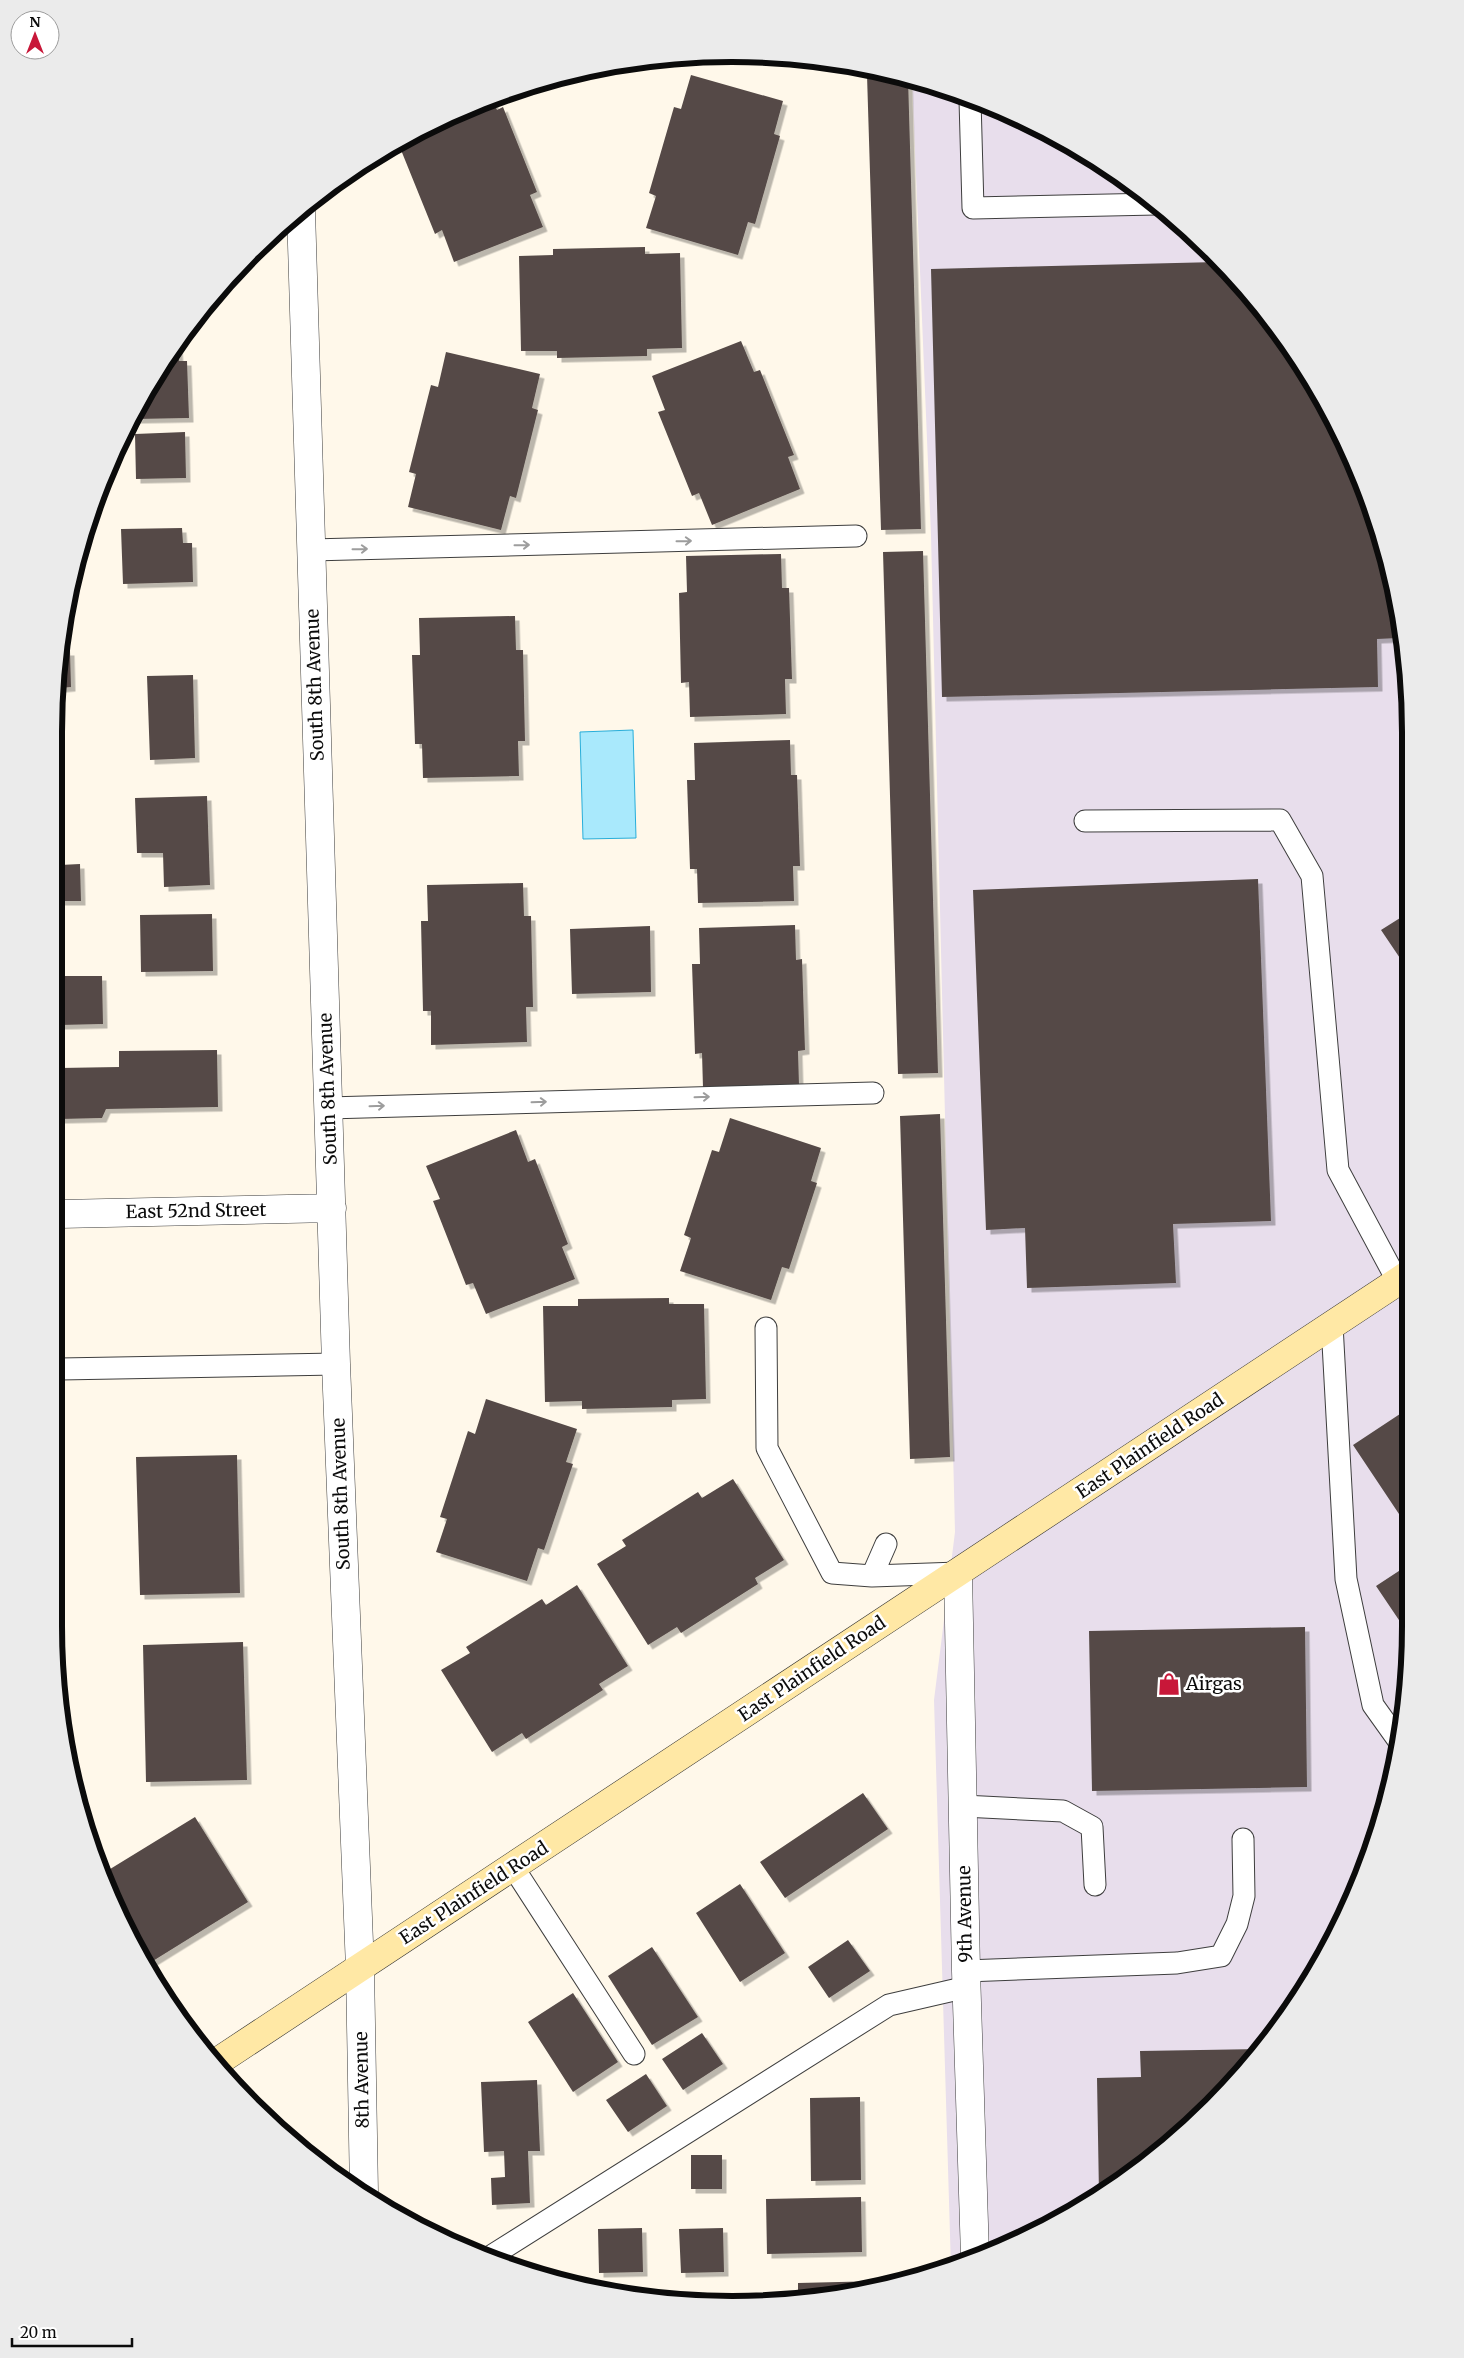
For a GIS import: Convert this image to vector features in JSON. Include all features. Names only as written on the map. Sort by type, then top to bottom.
[{"type":"main road","name":"East Plainfield Road","points":[[222,2059],[1402,1279]]},
{"type":"street","name":"South 8th Avenue","points":[[301,220],[336,1364],[360,1968]]},
{"type":"street","name":"East 52nd Street","points":[[62,1214],[332,1208]]},
{"type":"street","name":"9th Avenue","points":[[958,1573],[966,1979],[975,2250]]},
{"type":"street","name":"8th Avenue","points":[[360,1968],[364,2185]]},
{"type":"lane","points":[[970,106],[973,208],[1144,204]]},
{"type":"lane","points":[[311,550],[856,536]]},
{"type":"lane","points":[[1085,822],[1280,820],[1312,876],[1338,1170],[1402,1279]]},
{"type":"lane","points":[[328,1108],[873,1092]]},
{"type":"lane","points":[[1332,1325],[1346,1579],[1373,1705],[1393,1733]]},
{"type":"lane","points":[[766,1328],[767,1448],[832,1574],[872,1576],[958,1573]]},
{"type":"lane","points":[[62,1369],[336,1364]]},
{"type":"lane","points":[[872,1576],[886,1544]]},
{"type":"lane","points":[[962,1806],[1064,1811],[1092,1827],[1095,1885]]},
{"type":"lane","points":[[497,2253],[889,2005],[966,1979],[1177,1964],[1221,1956],[1237,1924],[1244,1896],[1243,1838]]},
{"type":"lane","points":[[513,1867],[634,2054]]},
{"type":"shaded area","points":[[912,87],[988,113],[1067,152],[1104,175],[1140,201],[1173,229],[1205,259],[1263,324],[1289,360],[1312,397],[1351,476],[1366,517],[1389,601],[1396,645],[1402,732],[1402,1626],[1396,1713],[1389,1757],[1379,1799],[1351,1882],[1312,1961],[1289,1998],[1263,2034],[1235,2067],[1173,2129],[1140,2157],[1104,2183],[1067,2206],[1028,2226],[988,2245],[951,2259],[934,1700],[955,1532],[931,535]]},
{"type":"water","points":[[633,730],[636,838],[583,839],[580,732]]},
{"type":"building","points":[[691,75],[783,101],[774,134],[780,136],[755,224],[748,222],[738,255],[646,228],[656,196],[649,193],[674,107],[681,109]]},
{"type":"building","points":[[867,76],[908,86],[921,529],[881,530]]},
{"type":"building","points":[[495,106],[497,110],[503,107],[537,192],[530,195],[543,227],[454,262],[442,230],[435,234],[401,150],[476,113]]},
{"type":"building","points":[[645,247],[645,254],[680,253],[682,348],[647,349],[647,356],[557,358],[557,351],[521,351],[519,256],[553,255],[553,249]]},
{"type":"building","points":[[1208,262],[1263,324],[1289,360],[1312,397],[1351,476],[1379,559],[1389,601],[1395,638],[1377,639],[1378,687],[942,697],[931,269]]},
{"type":"building","points":[[741,341],[754,372],[760,370],[794,455],[788,457],[800,489],[712,525],[699,493],[692,496],[658,412],[665,410],[652,376]]},
{"type":"building","points":[[446,352],[540,374],[532,408],[538,410],[516,498],[510,496],[501,530],[408,507],[416,474],[409,472],[431,385],[438,387]]},
{"type":"building","points":[[179,355],[179,361],[187,361],[189,418],[141,419]]},
{"type":"building","points":[[185,432],[186,478],[136,479],[135,434]]},
{"type":"building","points":[[182,528],[183,543],[192,543],[193,582],[123,584],[121,529]]},
{"type":"building","points":[[923,551],[938,1073],[898,1074],[883,552]]},
{"type":"building","points":[[781,554],[782,588],[789,588],[792,679],[785,679],[786,714],[690,717],[689,682],[681,683],[679,593],[687,592],[686,556]]},
{"type":"building","points":[[515,616],[516,650],[523,650],[525,741],[518,741],[519,776],[423,778],[422,744],[415,744],[412,655],[420,655],[419,618]]},
{"type":"building","points":[[67,651],[70,651],[71,687],[64,688]]},
{"type":"building","points":[[193,675],[195,758],[150,760],[147,676]]},
{"type":"building","points":[[790,740],[791,775],[797,775],[800,866],[793,866],[794,901],[698,903],[697,869],[690,869],[687,780],[695,780],[694,743]]},
{"type":"building","points":[[207,796],[210,885],[164,887],[163,853],[137,853],[135,798]]},
{"type":"building","points":[[80,864],[81,901],[62,901],[62,865]]},
{"type":"building","points":[[1258,879],[1271,1221],[1173,1224],[1176,1283],[1027,1288],[1025,1228],[986,1230],[973,890]]},
{"type":"building","points":[[523,883],[524,916],[531,916],[533,1007],[526,1007],[527,1042],[431,1045],[431,1011],[423,1011],[421,921],[428,921],[427,885]]},
{"type":"building","points":[[212,914],[213,971],[141,972],[140,915]]},
{"type":"building","points":[[1402,917],[1402,961],[1381,930]]},
{"type":"building","points":[[795,925],[796,960],[802,959],[805,1050],[798,1051],[799,1085],[703,1088],[702,1053],[695,1054],[692,964],[700,964],[699,928]]},
{"type":"building","points":[[650,926],[651,992],[572,994],[570,929]]},
{"type":"building","points":[[62,976],[102,976],[103,1024],[62,1025]]},
{"type":"building","points":[[217,1050],[218,1107],[106,1109],[102,1118],[62,1119],[62,1068],[119,1067],[119,1051]]},
{"type":"building","points":[[940,1114],[950,1457],[910,1459],[900,1116]]},
{"type":"building","points":[[730,1118],[821,1148],[811,1181],[817,1183],[789,1269],[782,1267],[771,1300],[680,1271],[691,1238],[684,1235],[712,1150],[719,1152]]},
{"type":"building","points":[[516,1130],[528,1162],[535,1159],[568,1244],[562,1247],[575,1279],[486,1314],[473,1283],[466,1285],[433,1201],[440,1199],[426,1166]]},
{"type":"building","points":[[669,1298],[669,1304],[704,1304],[706,1399],[672,1400],[672,1407],[582,1409],[582,1401],[545,1402],[543,1306],[578,1306],[578,1299]]},
{"type":"building","points":[[486,1399],[577,1429],[566,1462],[573,1464],[544,1550],[538,1548],[527,1581],[436,1552],[447,1519],[440,1517],[468,1431],[475,1434]]},
{"type":"building","points":[[1402,1413],[1402,1518],[1353,1445]]},
{"type":"building","points":[[237,1455],[240,1593],[140,1595],[136,1457]]},
{"type":"building","points":[[733,1479],[784,1560],[755,1578],[758,1584],[681,1633],[677,1627],[648,1645],[597,1564],[626,1546],[622,1540],[698,1492],[702,1498]]},
{"type":"building","points":[[1402,1569],[1402,1625],[1376,1586]]},
{"type":"building","points":[[577,1585],[628,1666],[599,1684],[603,1690],[526,1739],[522,1733],[492,1752],[441,1670],[470,1653],[466,1647],[542,1599],[546,1605]]},
{"type":"building","points":[[1305,1627],[1307,1787],[1092,1791],[1089,1631]]},
{"type":"building","points":[[243,1642],[247,1780],[146,1782],[143,1645]]},
{"type":"building","points":[[863,1793],[888,1829],[785,1898],[760,1862]]},
{"type":"building","points":[[195,1817],[248,1902],[152,1961],[109,1870]]},
{"type":"building","points":[[740,1884],[785,1953],[740,1982],[696,1913]]},
{"type":"building","points":[[848,1940],[870,1971],[829,1998],[808,1967]]},
{"type":"building","points":[[652,1947],[698,2017],[652,2045],[608,1976]]},
{"type":"building","points":[[573,1993],[618,2062],[573,2092],[528,2022]]},
{"type":"building","points":[[702,2033],[723,2064],[683,2090],[662,2059]]},
{"type":"building","points":[[1250,2049],[1205,2099],[1173,2129],[1140,2157],[1099,2186],[1097,2078],[1141,2077],[1140,2051]]},
{"type":"building","points":[[646,2074],[667,2106],[628,2132],[606,2100]]},
{"type":"building","points":[[537,2080],[540,2151],[528,2151],[530,2203],[492,2205],[491,2178],[505,2177],[504,2151],[484,2152],[481,2082]]},
{"type":"building","points":[[860,2097],[861,2180],[811,2181],[810,2098]]},
{"type":"building","points":[[691,2155],[722,2155],[722,2189],[691,2189]]},
{"type":"building","points":[[861,2197],[862,2252],[767,2254],[766,2199]]},
{"type":"building","points":[[642,2228],[643,2272],[599,2273],[598,2229]]},
{"type":"building","points":[[723,2228],[724,2272],[681,2273],[679,2229]]},
{"type":"building","points":[[870,2281],[798,2292],[798,2283]]},
{"type":"place","name":"Airgas","points":[[1169,1684]]}]
